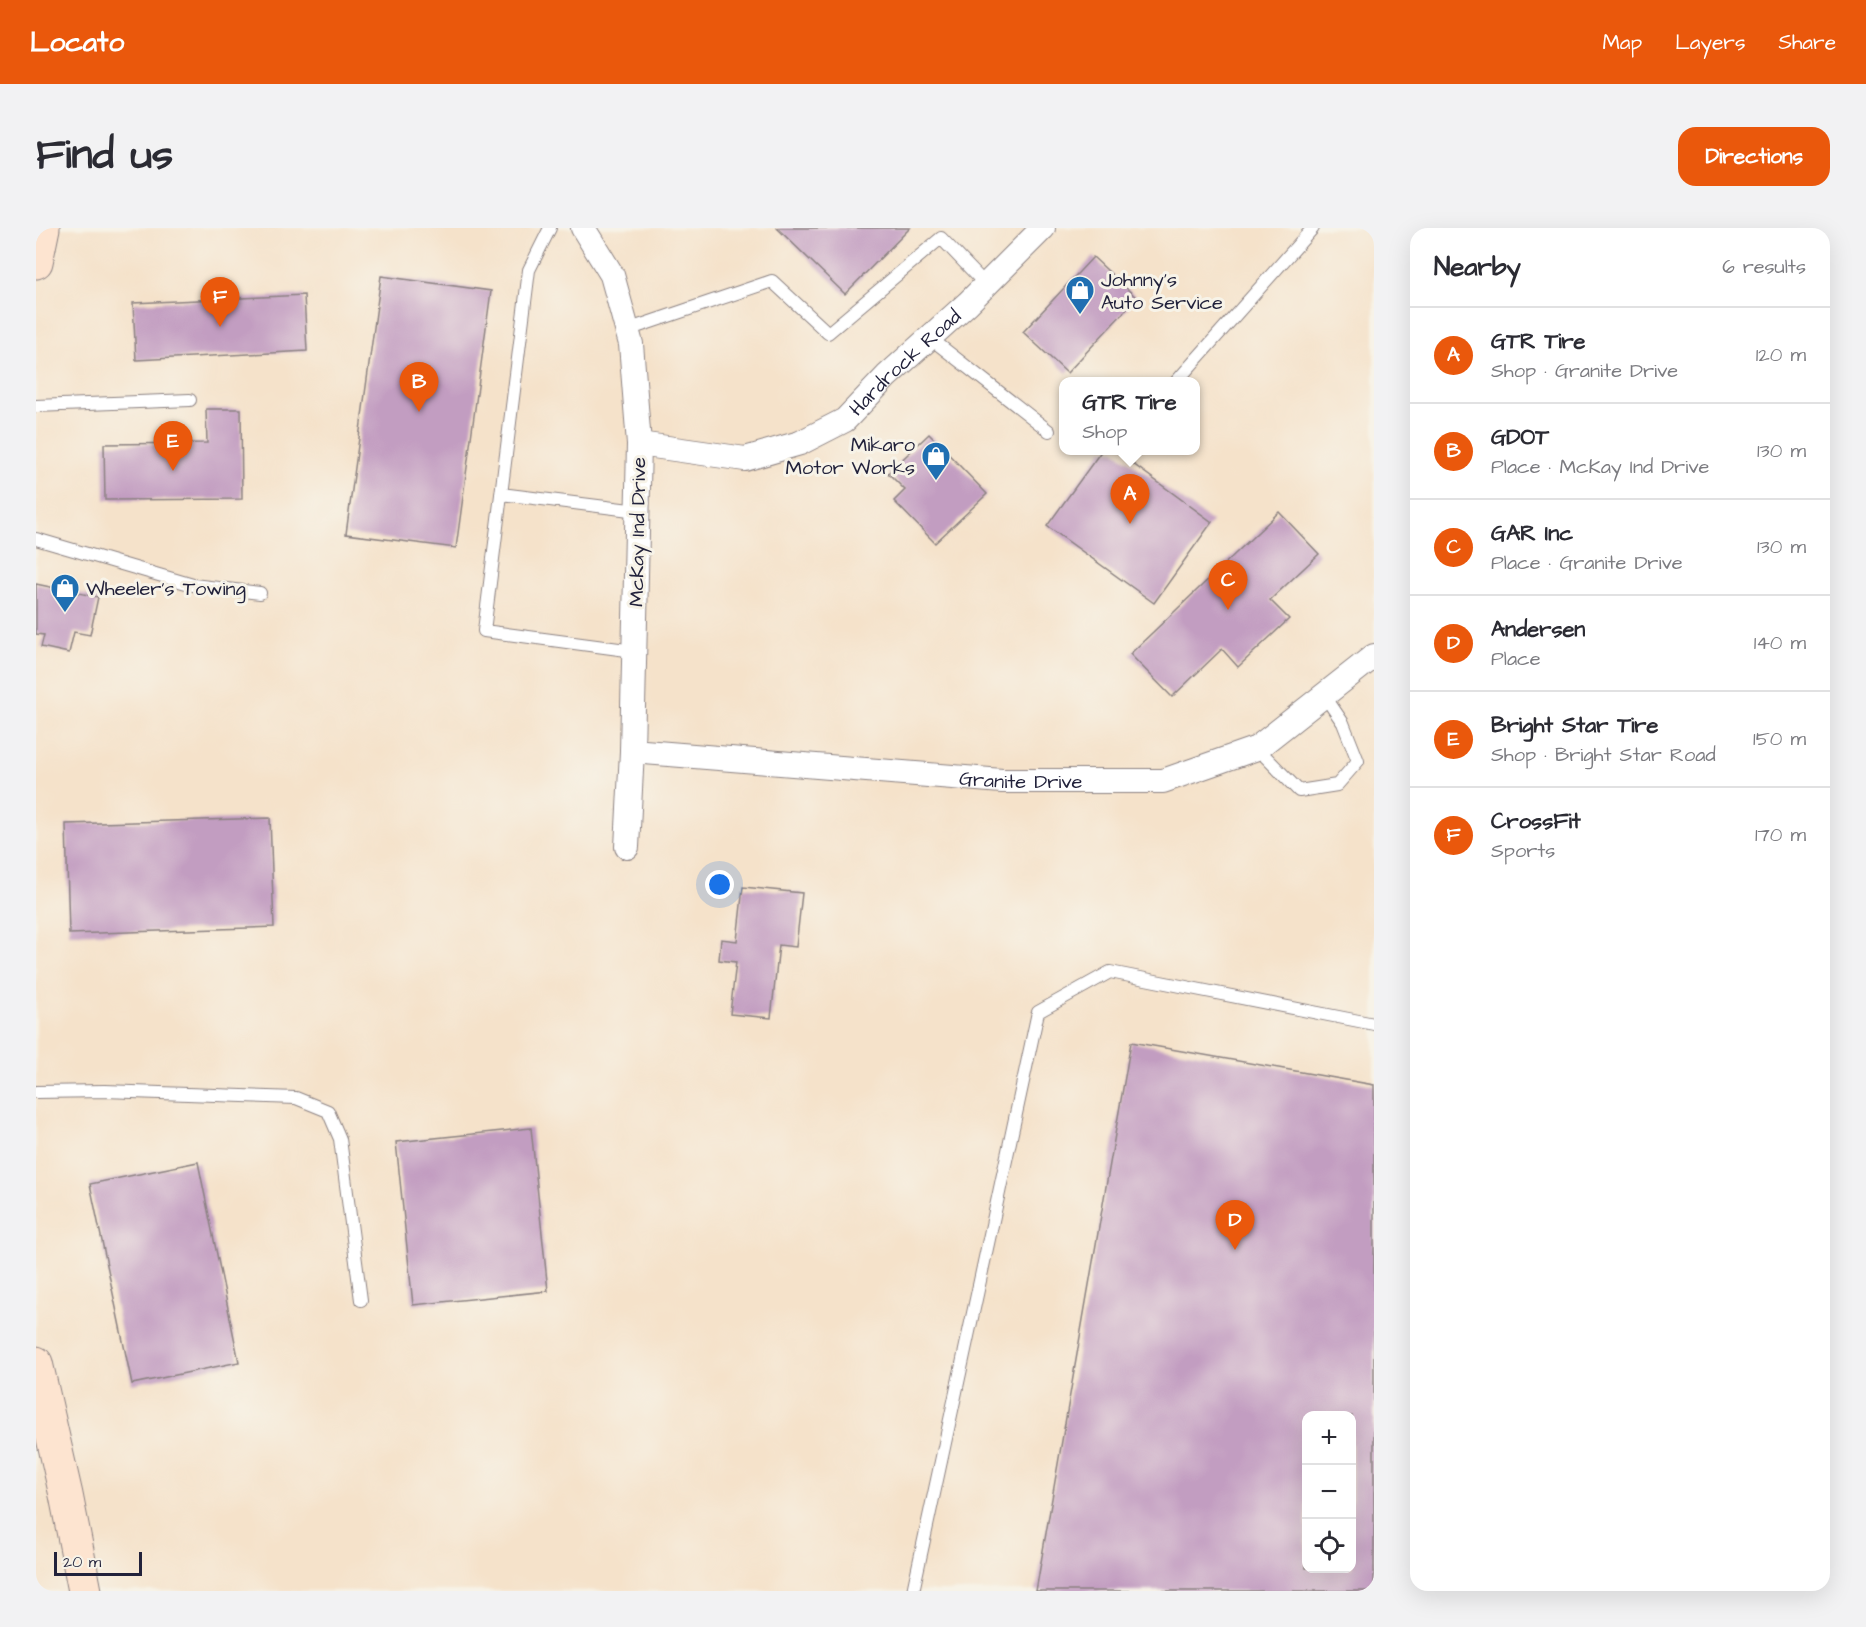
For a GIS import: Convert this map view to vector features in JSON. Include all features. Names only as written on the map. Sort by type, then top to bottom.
[{"type":"street","points":[[36,262],[43,228]]},
{"type":"street","name":"McKay Ind Drive","points":[[583,228],[612,275],[631,344],[639,444],[632,751],[627,847]]},
{"type":"street","name":"Hardrock Road","points":[[639,444],[745,459],[800,443],[845,420],[887,376],[986,285],[1043,228]]},
{"type":"street","name":"Granite Drive","points":[[632,751],[1002,781],[1163,781],[1257,748],[1374,656]]},
{"type":"street","points":[[36,1363],[85,1591]]},
{"type":"lane","points":[[550,228],[529,270],[484,631],[634,651]]},
{"type":"lane","points":[[1180,377],[1313,228]]},
{"type":"lane","points":[[627,330],[772,281],[828,333],[941,238],[986,285]]},
{"type":"lane","points":[[930,338],[1049,431]]},
{"type":"lane","points":[[36,406],[190,400]]},
{"type":"lane","points":[[501,494],[638,512]]},
{"type":"lane","points":[[36,539],[193,585],[260,593]]},
{"type":"lane","points":[[1257,748],[1299,791],[1337,784],[1358,761],[1343,723],[1324,695]]},
{"type":"lane","points":[[913,1591],[1038,1012],[1110,972],[1374,1024]]},
{"type":"lane","points":[[36,1092],[105,1091],[296,1098],[328,1111],[340,1139],[361,1300]]},
{"type":"building","points":[[777,228],[910,228],[845,294]]},
{"type":"building","name":"Johnny's Auto Service","points":[[1093,257],[1137,298],[1067,373],[1023,332]]},
{"type":"building","points":[[381,276],[491,291],[456,548],[346,534]]},
{"type":"building","points":[[304,295],[307,351],[136,360],[133,303]]},
{"type":"building","points":[[206,409],[241,409],[242,499],[105,500],[104,444],[207,443]]},
{"type":"building","name":"Mikaro Motor Works","points":[[929,434],[987,494],[935,543],[894,501],[905,490],[888,473]]},
{"type":"building","points":[[1098,455],[1121,455],[1212,522],[1154,603],[1047,526]]},
{"type":"building","points":[[1279,512],[1319,554],[1270,600],[1289,619],[1238,667],[1222,649],[1172,697],[1130,654]]},
{"type":"building","name":"Wheeler's Towing","points":[[36,584],[98,597],[90,635],[74,632],[69,653],[41,647],[44,635],[36,634]]},
{"type":"building","points":[[270,818],[274,927],[69,934],[66,824]]},
{"type":"building","points":[[743,887],[802,893],[796,947],[779,945],[771,1018],[730,1014],[736,962],[719,960],[721,939],[737,941]]},
{"type":"building","points":[[1131,1042],[1374,1085],[1374,1591],[1036,1591]]},
{"type":"building","points":[[531,1128],[548,1291],[413,1305],[396,1142]]},
{"type":"building","points":[[198,1162],[239,1362],[132,1384],[90,1184]]},
{"type":"place","name":"Johnny's Auto Service","points":[[1080,316]]},
{"type":"place","name":"CrossFit","points":[[220,327]]},
{"type":"place","name":"GDOT","points":[[419,412]]},
{"type":"place","name":"Bright Star Tire","points":[[173,471]]},
{"type":"place","name":"Mikaro Motor Works","points":[[936,482]]},
{"type":"place","name":"GTR Tire","points":[[1130,524]]},
{"type":"place","name":"GAR Inc","points":[[1228,610]]},
{"type":"place","name":"Wheeler's Towing","points":[[65,614]]},
{"type":"place","name":"Andersen","points":[[1235,1250]]}]
